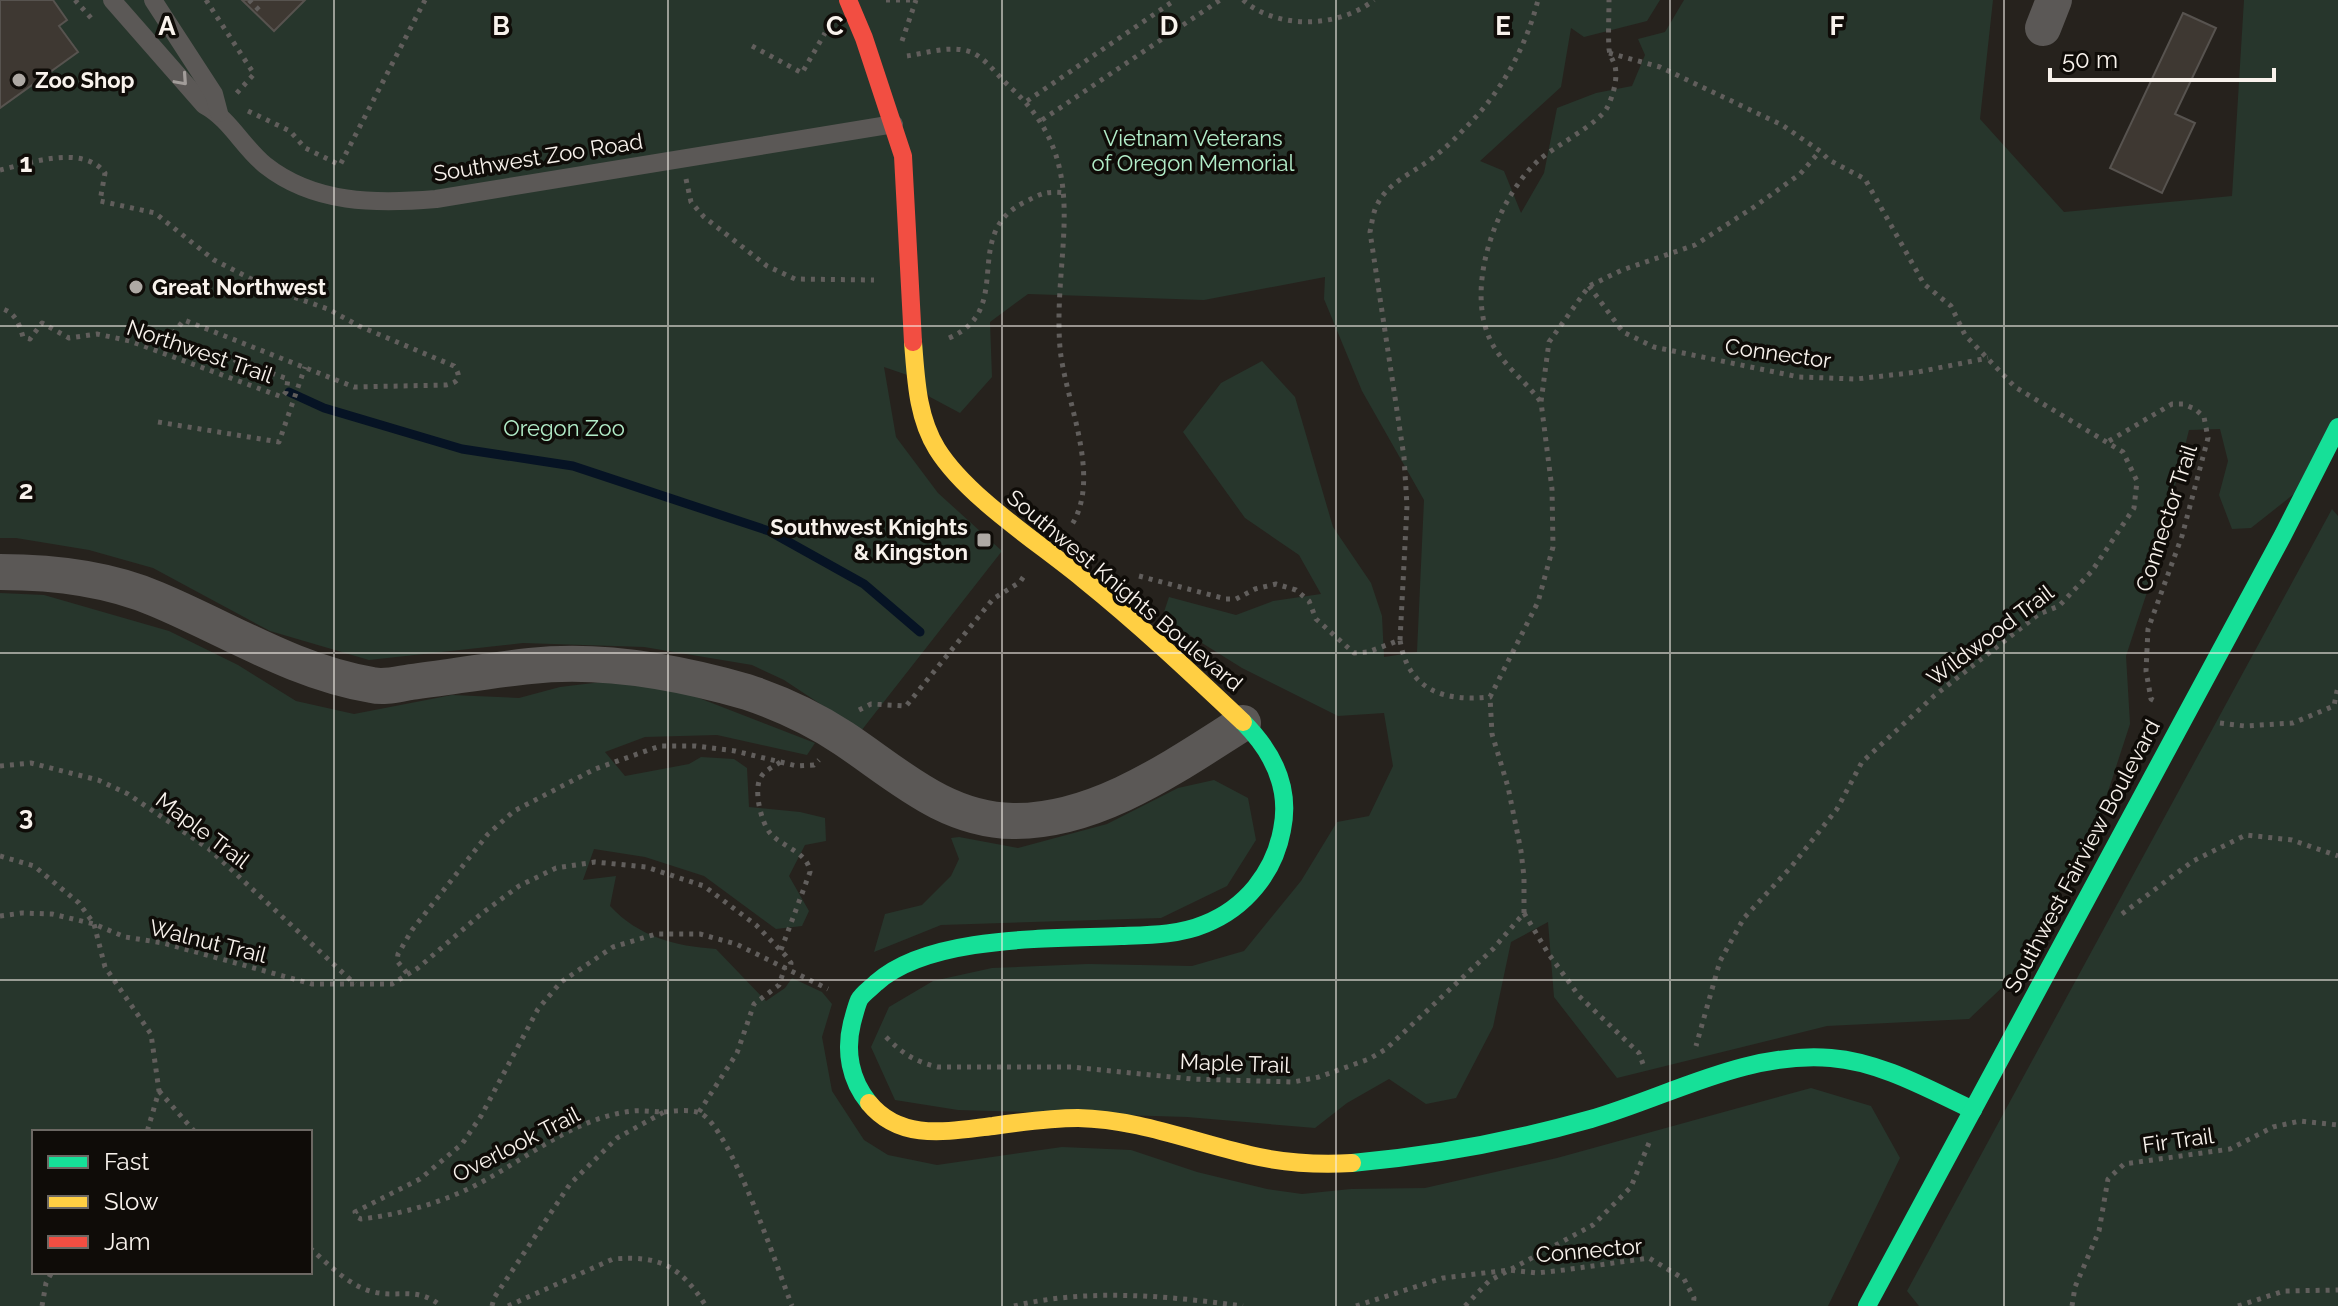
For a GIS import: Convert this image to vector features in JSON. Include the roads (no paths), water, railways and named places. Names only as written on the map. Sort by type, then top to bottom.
[{"type":"street","name":"Southwest Knights Boulevard","points":[[848,0],[894,124],[905,173],[917,397],[933,444],[990,507],[1089,585],[1192,673],[1243,723],[1266,747],[1274,762],[1281,778],[1286,810],[1276,853],[1259,884],[1248,897],[1226,913],[1187,930],[989,943],[931,954],[877,980],[853,1008],[848,1050],[851,1072],[861,1094],[873,1108],[898,1126],[921,1131],[1064,1117],[1115,1120],[1246,1155],[1292,1163],[1330,1164],[1462,1147],[1538,1133],[1648,1102],[1721,1074],[1788,1060],[1833,1058],[1872,1067],[1973,1110]]},
{"type":"street","name":"Southwest Fairview Boulevard","points":[[1867,1306],[2338,427]]},
{"type":"street","points":[[0,572],[31,572],[113,584],[154,598],[302,668],[376,687],[534,665],[645,669],[705,680],[792,710],[841,737],[935,801],[956,810],[1012,821],[1051,817],[1125,792],[1243,723]]},
{"type":"lane","name":"Southwest Zoo Road","points":[[112,0],[204,105],[219,113],[264,164],[289,180],[322,194],[368,202],[436,199],[894,124]]},
{"type":"lane","name":"Southwest Zoo Road","points":[[153,0],[214,94],[219,113]]},
{"type":"waterway","points":[[289,392],[324,408],[462,449],[573,466],[769,531],[864,584],[920,632]]},
{"type":"place","name":"Zoo Shop","points":[[19,80]]},
{"type":"place","name":"Great Northwest","points":[[136,287]]},
{"type":"place","name":"Southwest Knights & Kingston","points":[[984,540]]},
{"type":"park label","name":"Vietnam Veterans of Oregon Memorial","points":[[1193,150]]},
{"type":"park label","name":"Oregon Zoo","points":[[564,428]]}]
